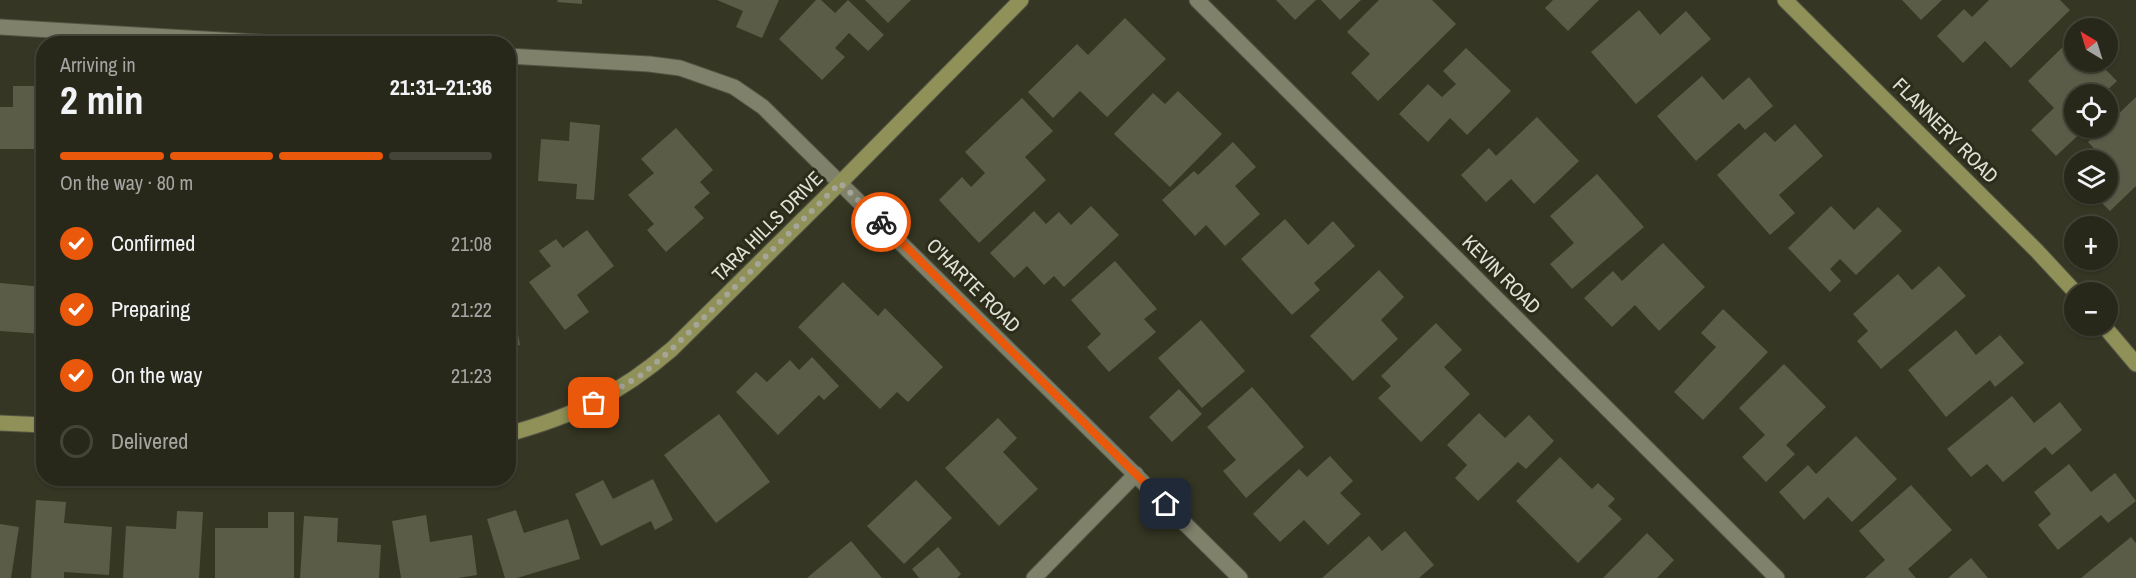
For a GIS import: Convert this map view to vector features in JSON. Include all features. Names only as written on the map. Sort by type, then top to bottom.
[{"type":"street","name":"TARA HILLS DRIVE","points":[[516,431],[576,412],[611,395],[643,374],[672,349],[840,183],[1021,0]]},
{"type":"street","name":"KEVIN ROAD","points":[[1197,0],[1777,578]]},
{"type":"street","name":"FLANNERY ROAD","points":[[1785,0],[2065,282]]},
{"type":"street","points":[[0,27],[155,36]]},
{"type":"street","name":"O'HARTE ROAD","points":[[516,56],[650,64],[680,68],[709,76],[734,87],[763,107],[1240,578]]},
{"type":"street","points":[[2112,336],[2136,364]]},
{"type":"street","points":[[0,423],[36,425]]},
{"type":"street","points":[[1034,578],[1136,474]]},
{"type":"building","points":[[558,0],[582,0],[582,4],[557,2]]},
{"type":"building","points":[[717,0],[779,0],[762,38],[736,27],[743,11]]},
{"type":"building","points":[[816,0],[821,0],[835,13],[848,0],[884,35],[868,51],[849,33],[835,48],[845,57],[822,80],[779,39]]},
{"type":"building","points":[[865,0],[911,0],[888,23]]},
{"type":"building","points":[[1276,0],[1316,0],[1295,20]]},
{"type":"building","points":[[1321,0],[1361,0],[1340,20]]},
{"type":"building","points":[[1379,0],[1432,0],[1456,24],[1378,101],[1351,73],[1370,54],[1347,32]]},
{"type":"building","points":[[1553,0],[1599,0],[1568,31],[1545,8]]},
{"type":"building","points":[[1902,0],[1942,0],[1921,20]]},
{"type":"building","points":[[1989,0],[2060,0],[2070,10],[2011,68],[1985,41],[1963,63],[1937,36],[1964,9],[1972,17]]},
{"type":"building","points":[[1639,10],[1660,35],[1686,11],[1711,39],[1636,104],[1591,52]]},
{"type":"building","points":[[1125,18],[1166,59],[1107,117],[1080,91],[1053,118],[1028,92],[1077,44],[1088,55]]},
{"type":"building","points":[[2064,46],[2064,72],[2108,72],[2117,81],[2114,84],[2064,84],[2064,138],[2075,138],[2056,156],[2031,130],[2054,108],[2028,81]]},
{"type":"building","points":[[1466,48],[1511,91],[1467,135],[1450,118],[1428,142],[1399,114],[1428,84],[1442,97],[1456,84],[1443,71]]},
{"type":"building","points":[[1702,76],[1723,100],[1749,77],[1773,106],[1745,130],[1739,123],[1696,161],[1657,116]]},
{"type":"building","points":[[13,86],[36,86],[36,149],[0,149],[0,107],[13,107]]},
{"type":"building","points":[[1178,91],[1222,134],[1170,187],[1114,134],[1153,93],[1165,104]]},
{"type":"building","points":[[2136,97],[2136,186],[2118,203],[2118,150],[2096,150],[2088,142],[2093,138],[2118,138],[2118,114]]},
{"type":"building","points":[[1022,98],[1053,131],[1025,157],[1046,180],[979,243],[939,200],[962,177],[971,187],[985,173],[965,152]]},
{"type":"building","points":[[1537,117],[1579,161],[1534,204],[1511,179],[1486,202],[1461,175],[1489,148],[1496,156]]},
{"type":"building","points":[[570,122],[600,125],[594,200],[576,199],[577,184],[538,181],[541,139],[569,141]]},
{"type":"building","points":[[1795,124],[1823,156],[1779,195],[1795,213],[1770,235],[1717,175],[1765,132],[1775,142]]},
{"type":"building","points":[[676,128],[713,170],[700,182],[710,193],[694,207],[704,218],[666,252],[647,230],[654,224],[628,195],[654,173],[641,159]]},
{"type":"building","points":[[1233,142],[1256,167],[1235,186],[1260,214],[1225,246],[1206,225],[1195,236],[1162,200],[1194,171],[1198,175]]},
{"type":"building","points":[[1597,174],[1644,227],[1572,289],[1550,264],[1574,243],[1550,216]]},
{"type":"building","points":[[2103,204],[2117,204],[2110,211]]},
{"type":"building","points":[[1091,206],[1119,235],[1064,287],[1054,276],[1044,285],[1027,266],[1014,278],[990,253],[1034,211],[1046,224],[1059,212],[1071,225]]},
{"type":"building","points":[[1831,206],[1854,230],[1878,207],[1902,231],[1856,275],[1840,259],[1830,269],[1841,281],[1830,292],[1788,248]]},
{"type":"building","points":[[1285,219],[1308,245],[1333,221],[1355,246],[1314,283],[1320,290],[1292,315],[1241,259]]},
{"type":"building","points":[[587,230],[614,266],[577,295],[589,312],[565,330],[529,282],[551,266],[539,251],[556,239],[563,248]]},
{"type":"building","points":[[1663,243],[1705,287],[1659,331],[1635,305],[1612,327],[1584,298],[1613,271],[1622,281]]},
{"type":"building","points":[[1115,261],[1157,309],[1144,319],[1156,332],[1109,372],[1087,347],[1101,334],[1071,300]]},
{"type":"building","points":[[1939,266],[1966,296],[1881,369],[1857,341],[1868,331],[1853,314],[1898,274],[1912,290]]},
{"type":"building","points":[[1379,270],[1404,297],[1381,320],[1398,339],[1353,381],[1310,336]]},
{"type":"building","points":[[843,282],[878,316],[885,308],[943,367],[908,402],[897,392],[880,409],[798,327]]},
{"type":"building","points":[[0,283],[36,286],[36,334],[0,331]]},
{"type":"building","points":[[1723,309],[1768,352],[1703,420],[1674,392],[1716,347],[1701,333]]},
{"type":"building","points":[[1201,320],[1245,371],[1202,408],[1158,358]]},
{"type":"building","points":[[1436,323],[1462,350],[1444,367],[1470,394],[1421,442],[1378,398],[1391,386],[1381,376]]},
{"type":"building","points":[[516,324],[520,345],[516,346]]},
{"type":"building","points":[[1956,330],[1976,355],[2000,335],[2024,363],[1995,387],[1990,380],[1946,417],[1908,370]]},
{"type":"building","points":[[812,357],[839,386],[824,400],[819,395],[778,435],[736,392],[756,372],[767,382],[790,360],[799,370]]},
{"type":"building","points":[[1784,364],[1826,407],[1786,445],[1795,454],[1766,482],[1742,457],[1765,435],[1739,408]]},
{"type":"building","points":[[1252,387],[1304,447],[1246,498],[1223,471],[1236,460],[1207,427]]},
{"type":"building","points":[[1179,389],[1202,414],[1172,442],[1149,417]]},
{"type":"building","points":[[2012,396],[2034,423],[2060,402],[2082,430],[2052,455],[2045,447],[2003,482],[1987,464],[1971,477],[1947,449]]},
{"type":"building","points":[[1479,413],[1505,438],[1529,415],[1554,441],[1526,469],[1518,462],[1478,501],[1455,478],[1467,465],[1447,445]]},
{"type":"building","points":[[719,414],[770,482],[716,523],[664,455]]},
{"type":"building","points":[[998,418],[1017,438],[1003,452],[1038,489],[999,526],[945,468]]},
{"type":"building","points":[[1856,436],[1897,479],[1852,522],[1828,497],[1804,520],[1779,492],[1808,465],[1816,474]]},
{"type":"building","points":[[1330,456],[1353,481],[1340,493],[1361,514],[1328,545],[1304,520],[1280,542],[1253,514],[1299,469],[1307,477]]},
{"type":"building","points":[[1560,457],[1592,489],[1598,483],[1615,499],[1608,506],[1622,519],[1578,563],[1516,501]]},
{"type":"building","points":[[2069,464],[2091,492],[2115,473],[2136,501],[2108,523],[2101,515],[2058,550],[2038,525],[2051,514],[2034,492]]},
{"type":"building","points":[[653,479],[673,520],[655,530],[651,521],[601,546],[575,494],[603,480],[613,499]]},
{"type":"building","points":[[916,480],[952,518],[904,564],[867,526]]},
{"type":"building","points":[[1911,485],[1952,530],[1908,569],[1916,578],[1865,578],[1885,560],[1859,531]]},
{"type":"building","points":[[36,500],[66,502],[64,523],[112,527],[109,575],[64,572],[64,578],[31,578]]},
{"type":"building","points":[[516,510],[524,533],[568,519],[580,559],[517,578],[505,578],[487,519]]},
{"type":"building","points":[[177,511],[203,512],[199,578],[123,578],[126,526],[176,529]]},
{"type":"building","points":[[268,512],[294,512],[294,578],[215,578],[215,528],[268,528]]},
{"type":"building","points":[[426,515],[430,542],[472,535],[477,575],[458,578],[401,578],[392,521]]},
{"type":"building","points":[[304,516],[338,518],[337,542],[381,545],[379,578],[300,578]]},
{"type":"building","points":[[0,524],[19,527],[11,578],[0,578]]},
{"type":"building","points":[[1405,531],[1434,565],[1419,578],[1322,578],[1369,536],[1382,551]]},
{"type":"building","points":[[1647,533],[1674,560],[1657,578],[1603,578]]},
{"type":"building","points":[[2131,537],[2136,543],[2136,578],[2081,578]]},
{"type":"building","points":[[851,541],[882,578],[807,578]]},
{"type":"building","points":[[938,547],[961,574],[957,578],[919,578],[912,569]]},
{"type":"building","points":[[1971,558],[1988,578],[1948,578]]},
{"type":"way so far","points":[[594,403],[643,374],[672,349],[840,183],[881,222]]},
{"type":"route","points":[[881,222],[1166,504]]}]
